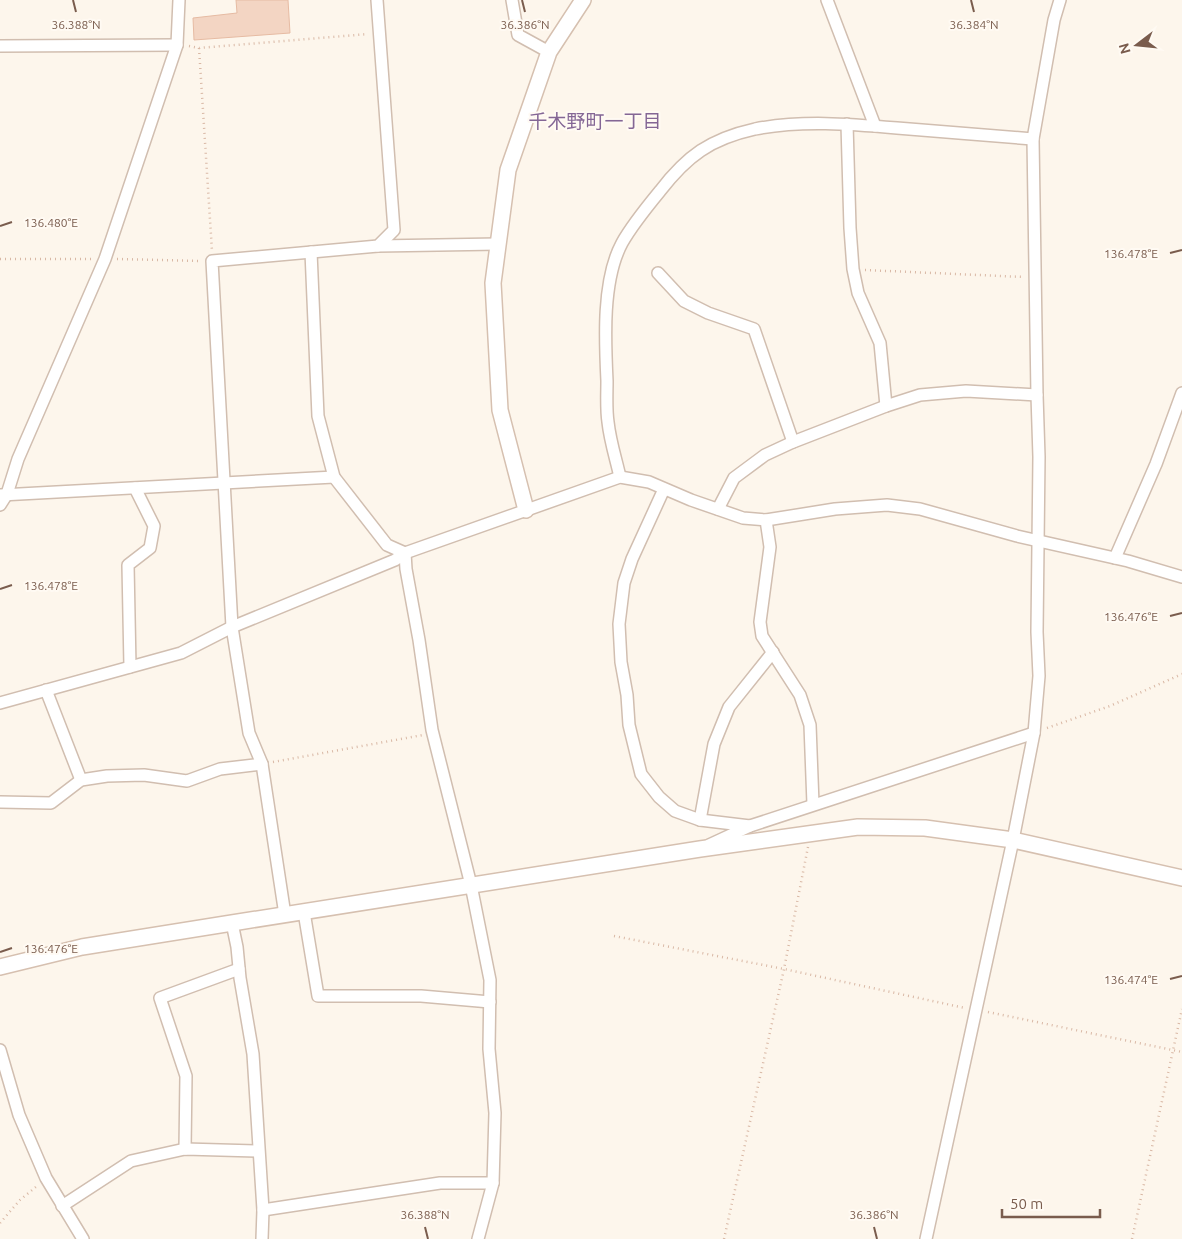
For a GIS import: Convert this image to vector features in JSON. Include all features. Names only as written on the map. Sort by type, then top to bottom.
[{"type":"street","points":[[0,505],[3,494],[105,259],[178,44],[179,0]]},
{"type":"street","points":[[376,0],[394,230],[378,246]]},
{"type":"street","points":[[512,0],[518,35],[548,52]]},
{"type":"street","points":[[526,510],[500,410],[493,283],[508,170],[548,52],[583,0]]},
{"type":"street","points":[[827,0],[875,126]]},
{"type":"street","points":[[926,1239],[977,1010],[1034,733],[1039,676],[1039,457],[1036,395],[1033,139],[1054,20],[1060,0]]},
{"type":"street","points":[[0,46],[178,44]]},
{"type":"street","points":[[848,124],[852,269],[858,293],[880,343],[886,406]]},
{"type":"street","points":[[620,478],[608,423],[606,307],[613,268],[622,244],[641,215],[677,169],[696,152],[714,142],[754,129],[786,125],[848,124],[1033,139]]},
{"type":"street","points":[[285,915],[262,764],[249,733],[232,627],[212,261],[378,246],[498,244]]},
{"type":"street","points":[[312,252],[318,416],[334,477],[387,546],[405,553]]},
{"type":"street","points":[[658,273],[684,301],[708,313],[754,329],[793,442]]},
{"type":"street","points":[[718,509],[734,478],[765,455],[793,442],[886,406],[920,395],[966,391],[1036,395]]},
{"type":"street","points":[[1115,558],[1156,464],[1182,393]]},
{"type":"street","points":[[3,494],[334,477]]},
{"type":"street","points":[[0,703],[181,653],[232,627],[395,560],[405,553],[620,478],[649,482],[743,518],[766,520],[835,509],[887,504],[920,509],[1115,558],[1182,577]]},
{"type":"street","points":[[130,667],[128,565],[150,548],[154,526],[135,488]]},
{"type":"street","points":[[664,489],[632,559],[624,583],[619,624],[621,662],[627,695],[629,725],[641,774],[659,797],[675,811],[700,820],[750,826]]},
{"type":"street","points":[[766,520],[770,547],[760,622],[762,636],[800,695],[810,725],[813,804]]},
{"type":"street","points":[[405,553],[433,733],[471,885],[490,980],[489,1049],[495,1114],[493,1183],[478,1239]]},
{"type":"street","points":[[700,820],[714,744],[729,707],[773,652]]},
{"type":"street","points":[[46,690],[80,780]]},
{"type":"street","points":[[700,849],[750,826],[813,804],[1034,733]]},
{"type":"street","points":[[0,802],[51,803],[80,780],[107,776],[144,775],[187,780],[220,769],[262,764]]},
{"type":"street","points":[[0,967],[82,947],[700,849],[858,827],[925,828],[1013,840],[1182,878]]},
{"type":"street","points":[[304,912],[318,996],[421,996],[490,1002]]},
{"type":"street","points":[[232,923],[238,947],[239,969],[253,1054],[263,1210],[262,1239]]},
{"type":"street","points":[[185,1149],[186,1076],[160,998],[239,969]]},
{"type":"street","points":[[0,1050],[19,1115],[46,1178],[83,1239]]},
{"type":"street","points":[[62,1206],[131,1161],[185,1149],[258,1151]]},
{"type":"street","points":[[263,1210],[440,1182],[493,1183]]},
{"type":"path","points":[[0,260],[212,261],[199,48],[379,33]]},
{"type":"path","points":[[852,269],[1036,277]]},
{"type":"path","points":[[1034,733],[1110,706],[1182,674]]},
{"type":"path","points":[[262,764],[433,733]]},
{"type":"path","points":[[724,1239],[784,969],[811,834]]},
{"type":"path","points":[[614,936],[784,969],[1182,1052]]},
{"type":"path","points":[[1132,1239],[1182,1009]]},
{"type":"path","points":[[0,1223],[20,1200],[46,1178]]},
{"type":"building","points":[[236,0],[288,0],[290,33],[194,40],[193,18],[237,13]]},
{"type":"district","name":"千木野町一丁目","points":[[595,121]]}]
